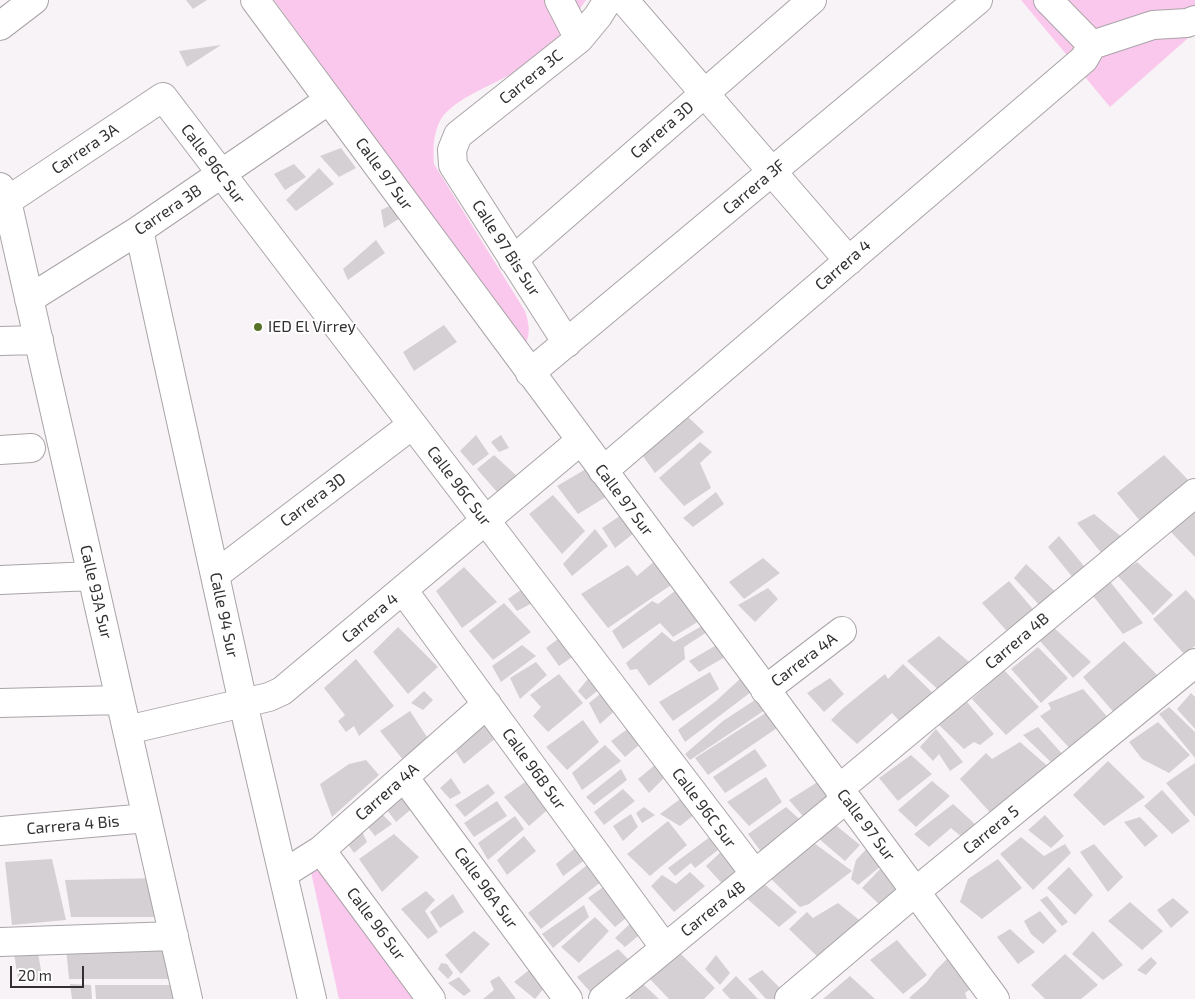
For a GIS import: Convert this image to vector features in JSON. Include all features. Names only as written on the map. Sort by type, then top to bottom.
[{"type":"street","points":[[0,26],[34,0]]},
{"type":"street","name":"Calle 97 Sur","points":[[255,0],[995,999]]},
{"type":"street","points":[[559,0],[579,38]]},
{"type":"street","name":"Carrera 3D","points":[[513,260],[812,0]]},
{"type":"street","name":"Carrera 3F","points":[[530,373],[978,0]]},
{"type":"street","points":[[1048,0],[1088,52],[1153,24],[1187,23],[1195,20]]},
{"type":"street","points":[[626,2],[849,261]]},
{"type":"street","name":"Carrera 3C","points":[[452,150],[458,135],[579,38],[598,16],[626,2]]},
{"type":"street","name":"Carrera 4","points":[[603,471],[849,261],[1088,52]]},
{"type":"street","name":"Calle 96C Sur","points":[[162,97],[755,874]]},
{"type":"street","name":"Carrera 3A","points":[[4,194],[162,97]]},
{"type":"street","name":"Carrera 3B","points":[[29,299],[139,230],[329,100]]},
{"type":"street","name":"Calle 97 Bis Sur","points":[[452,150],[453,165],[567,343]]},
{"type":"street","name":"Calle 93A Sur","points":[[4,194],[39,340],[188,999]]},
{"type":"street","name":"Calle 94 Sur","points":[[139,230],[243,703],[312,999]]},
{"type":"street","points":[[0,342],[39,340]]},
{"type":"street","name":"Carrera 3D","points":[[215,575],[412,424]]},
{"type":"street","name":"Carrera 4","points":[[127,730],[269,697],[282,692],[580,441]]},
{"type":"street","points":[[0,450],[31,448]]},
{"type":"street","name":"Carrera 4B","points":[[603,999],[755,874],[842,794],[1195,493]]},
{"type":"street","points":[[0,580],[92,576]]},
{"type":"street","name":"Calle 96B Sur","points":[[403,590],[665,948]]},
{"type":"street","name":"Carrera 4A","points":[[765,690],[842,631]]},
{"type":"street","name":"Carrera 5","points":[[789,999],[915,892],[1195,663]]},
{"type":"street","points":[[0,702],[120,700]]},
{"type":"street","name":"Carrera 4A","points":[[283,874],[321,850],[487,704]]},
{"type":"street","name":"Calle 96A Sur","points":[[404,777],[568,999]]},
{"type":"street","name":"Carrera 4 Bis","points":[[0,831],[146,818]]},
{"type":"street","name":"Calle 96 Sur","points":[[321,850],[432,999]]},
{"type":"street","points":[[0,942],[174,936]]},
{"type":"shaded area","points":[[274,0],[586,0],[564,31],[545,53],[528,66],[472,94],[448,110],[438,124],[435,135],[434,164],[525,311],[529,328],[525,345]]},
{"type":"shaded area","points":[[1021,0],[1195,0],[1195,32],[1110,107]]},
{"type":"shaded area","points":[[320,864],[420,999],[339,999],[311,872]]},
{"type":"building","points":[[186,0],[207,0],[193,9]]},
{"type":"building","points":[[221,45],[187,67],[179,51]]},
{"type":"building","points":[[341,148],[356,168],[339,177],[320,156]]},
{"type":"building","points":[[294,164],[306,177],[285,190],[274,174]]},
{"type":"building","points":[[319,168],[334,184],[296,211],[286,200]]},
{"type":"building","points":[[400,201],[407,214],[384,228],[381,210]]},
{"type":"building","points":[[376,240],[385,253],[348,280],[343,269]]},
{"type":"building","points":[[444,325],[457,342],[414,371],[403,352]]},
{"type":"building","points":[[686,415],[704,432],[655,473],[640,452]]},
{"type":"building","points":[[476,435],[489,454],[473,466],[460,451]]},
{"type":"building","points":[[501,435],[509,448],[499,452],[491,442]]},
{"type":"building","points":[[700,442],[712,452],[700,463],[711,488],[684,506],[659,478]]},
{"type":"building","points":[[494,455],[517,476],[497,492],[477,469]]},
{"type":"building","points":[[1164,455],[1195,487],[1140,521],[1117,493]]},
{"type":"building","points":[[591,466],[609,495],[578,514],[557,486]]},
{"type":"building","points":[[716,492],[724,504],[693,527],[683,518]]},
{"type":"building","points":[[553,495],[585,531],[562,554],[529,514]]},
{"type":"building","points":[[1195,511],[1195,557],[1168,529]]},
{"type":"building","points":[[624,513],[638,530],[615,548],[602,528]]},
{"type":"building","points":[[1094,514],[1124,539],[1103,555],[1077,523]]},
{"type":"building","points":[[595,529],[608,546],[572,576],[563,564]]},
{"type":"building","points":[[1059,536],[1089,572],[1078,584],[1048,547]]},
{"type":"building","points":[[763,558],[780,573],[744,599],[729,582]]},
{"type":"building","points":[[656,560],[674,583],[608,628],[581,594],[628,565],[637,576]]},
{"type":"building","points":[[1137,562],[1173,595],[1153,615],[1117,575]]},
{"type":"building","points":[[1026,564],[1061,597],[1044,610],[1014,578]]},
{"type":"building","points":[[464,567],[497,602],[462,628],[436,591]]},
{"type":"building","points":[[1108,579],[1143,623],[1123,634],[1090,592]]},
{"type":"building","points":[[1009,581],[1038,615],[1013,638],[982,603]]},
{"type":"building","points":[[529,584],[542,598],[517,611],[508,599]]},
{"type":"building","points":[[680,587],[704,618],[673,637],[660,623],[623,649],[612,631],[652,601],[658,604]]},
{"type":"building","points":[[768,588],[778,599],[755,622],[738,605]]},
{"type":"building","points":[[1186,590],[1195,600],[1195,646],[1184,654],[1153,619]]},
{"type":"building","points":[[504,603],[531,632],[493,660],[469,631]]},
{"type":"building","points":[[707,623],[710,630],[684,647],[685,659],[649,686],[637,669],[630,670],[626,663],[662,632],[674,642]]},
{"type":"building","points":[[1052,626],[1091,662],[1073,678],[1040,641]]},
{"type":"building","points":[[398,627],[438,667],[408,694],[373,652]]},
{"type":"building","points":[[566,633],[581,651],[559,666],[546,648]]},
{"type":"building","points":[[939,636],[976,668],[944,695],[907,661]]},
{"type":"building","points":[[1124,641],[1161,679],[1117,716],[1083,677]]},
{"type":"building","points":[[720,643],[725,657],[699,672],[689,661]]},
{"type":"building","points":[[522,645],[536,656],[501,682],[492,666]]},
{"type":"building","points":[[1038,647],[1068,678],[1041,703],[1011,669]]},
{"type":"building","points":[[356,659],[394,706],[359,736],[354,726],[346,732],[338,721],[345,715],[324,688]]},
{"type":"building","points":[[536,662],[547,675],[520,699],[510,678]]},
{"type":"building","points":[[903,664],[938,698],[903,725],[892,713],[857,744],[831,720],[885,674],[888,679]]},
{"type":"building","points":[[596,669],[606,684],[586,700],[578,691]]},
{"type":"building","points":[[1004,670],[1039,707],[1006,735],[972,699]]},
{"type":"building","points":[[710,672],[719,689],[673,721],[659,702]]},
{"type":"building","points":[[559,674],[583,703],[548,732],[533,716],[541,707],[530,695]]},
{"type":"building","points":[[741,678],[751,692],[685,742],[678,730],[716,701]]},
{"type":"building","points":[[830,678],[844,694],[824,712],[807,693]]},
{"type":"building","points":[[1083,689],[1111,721],[1073,752],[1040,716],[1051,709],[1048,703]]},
{"type":"building","points":[[605,690],[620,706],[600,724],[589,703]]},
{"type":"building","points":[[424,691],[433,700],[423,710],[411,703]]},
{"type":"building","points":[[1191,693],[1195,697],[1195,729],[1177,709]]},
{"type":"building","points":[[761,696],[768,708],[690,760],[685,754],[723,721]]},
{"type":"building","points":[[967,702],[994,734],[980,745],[974,742],[964,749],[939,725]]},
{"type":"building","points":[[1169,707],[1195,732],[1195,758],[1159,714]]},
{"type":"building","points":[[410,711],[427,737],[404,761],[380,731]]},
{"type":"building","points":[[767,712],[780,726],[708,775],[695,758]]},
{"type":"building","points":[[481,718],[497,737],[464,764],[456,752],[460,746],[454,741]]},
{"type":"building","points":[[583,720],[599,742],[567,770],[546,747]]},
{"type":"building","points":[[1158,722],[1190,755],[1169,773],[1142,759],[1129,742]]},
{"type":"building","points":[[633,725],[646,739],[625,757],[611,741]]},
{"type":"building","points":[[1038,727],[1065,757],[1055,766],[1023,735]]},
{"type":"building","points":[[936,729],[963,762],[950,771],[939,754],[933,761],[920,747]]},
{"type":"building","points":[[1020,742],[1052,770],[995,818],[960,779],[986,753],[992,759]]},
{"type":"building","points":[[605,745],[621,761],[582,790],[572,773]]},
{"type":"building","points":[[755,749],[767,766],[725,793],[713,777]]},
{"type":"building","points":[[911,755],[932,774],[898,801],[879,778]]},
{"type":"building","points":[[366,760],[379,775],[332,817],[320,784],[349,764]]},
{"type":"building","points":[[1108,761],[1145,797],[1104,826],[1073,795]]},
{"type":"building","points":[[1195,763],[1195,817],[1166,783]]},
{"type":"building","points":[[655,765],[664,778],[649,793],[638,779]]},
{"type":"building","points":[[621,769],[627,780],[594,805],[586,797]]},
{"type":"building","points":[[532,777],[552,806],[529,826],[504,797]]},
{"type":"building","points":[[766,777],[782,802],[749,826],[727,802]]},
{"type":"building","points":[[451,778],[461,793],[450,799],[440,788]]},
{"type":"building","points":[[824,778],[838,799],[808,822],[789,800]]},
{"type":"building","points":[[932,781],[950,796],[916,827],[898,810]]},
{"type":"building","points":[[488,784],[495,793],[465,817],[455,805]]},
{"type":"building","points":[[623,789],[635,801],[604,825],[594,812]]},
{"type":"building","points":[[401,790],[415,806],[396,822],[382,803]]},
{"type":"building","points":[[1162,790],[1190,821],[1172,834],[1144,806]]},
{"type":"building","points":[[687,794],[700,810],[680,826],[660,814]]},
{"type":"building","points":[[497,801],[507,816],[474,837],[464,823]]},
{"type":"building","points":[[953,804],[975,824],[963,838],[951,828],[929,847],[914,834]]},
{"type":"building","points":[[644,807],[655,815],[642,823],[636,813]]},
{"type":"building","points":[[786,807],[806,825],[765,857],[748,834]]},
{"type":"building","points":[[376,808],[392,824],[375,836],[363,821]]},
{"type":"building","points":[[631,814],[638,827],[623,841],[613,826]]},
{"type":"building","points":[[1045,815],[1064,836],[1051,848],[1028,830]]},
{"type":"building","points":[[515,816],[524,829],[488,860],[478,843]]},
{"type":"building","points":[[1140,817],[1158,836],[1145,847],[1124,822]]},
{"type":"building","points":[[668,821],[687,845],[650,876],[627,854]]},
{"type":"building","points":[[833,823],[860,845],[845,861],[818,838]]},
{"type":"building","points":[[359,825],[367,842],[354,853],[345,840]]},
{"type":"building","points":[[394,834],[419,857],[382,892],[359,859]]},
{"type":"building","points":[[714,834],[723,846],[695,868],[691,863],[675,876],[668,868]]},
{"type":"building","points":[[524,836],[536,851],[507,875],[497,860]]},
{"type":"building","points":[[1021,837],[1044,856],[1065,844],[1071,853],[1033,890],[1000,854]]},
{"type":"building","points":[[814,843],[852,871],[809,904],[800,907],[767,875]]},
{"type":"building","points":[[872,843],[887,861],[858,885],[851,879],[856,860]]},
{"type":"building","points":[[580,844],[589,857],[563,876],[556,864]]},
{"type":"building","points":[[1094,844],[1123,877],[1108,892],[1080,852]]},
{"type":"building","points":[[726,847],[748,873],[727,889],[706,866]]},
{"type":"building","points":[[52,859],[66,920],[12,925],[5,862]]},
{"type":"building","points":[[998,859],[1022,888],[982,919],[960,902],[968,879]]},
{"type":"building","points":[[592,861],[606,878],[541,929],[528,913]]},
{"type":"building","points":[[1069,867],[1093,895],[1075,915],[1047,888]]},
{"type":"building","points":[[880,869],[901,890],[882,907],[862,888]]},
{"type":"building","points":[[690,872],[705,886],[674,912],[651,886],[662,875],[676,884]]},
{"type":"building","points":[[159,878],[168,917],[71,917],[65,880]]},
{"type":"building","points":[[610,882],[632,913],[615,927],[588,898]]},
{"type":"building","points":[[762,882],[797,912],[779,927],[744,896]]},
{"type":"building","points":[[426,891],[435,900],[425,911],[438,932],[428,939],[401,909]]},
{"type":"building","points":[[453,894],[464,912],[440,928],[430,912]]},
{"type":"building","points":[[1047,896],[1068,922],[1062,926],[1040,900]]},
{"type":"building","points":[[1173,898],[1189,912],[1171,928],[1157,910]]},
{"type":"building","points":[[1130,902],[1163,931],[1142,950],[1108,921]]},
{"type":"building","points":[[838,903],[863,923],[821,960],[789,929],[807,912],[813,918]]},
{"type":"building","points":[[584,905],[589,917],[553,948],[542,934]]},
{"type":"building","points":[[1040,911],[1057,931],[1043,944],[1031,934],[1024,921]]},
{"type":"building","points":[[595,917],[609,931],[579,963],[561,947]]},
{"type":"building","points":[[635,919],[644,931],[625,947],[615,938]]},
{"type":"building","points":[[1010,929],[1035,952],[1018,964],[997,937]]},
{"type":"building","points":[[474,931],[490,944],[461,974],[445,955]]},
{"type":"building","points":[[1093,931],[1123,965],[1103,980],[1072,954]]},
{"type":"building","points":[[897,940],[927,975],[903,994],[870,960]]},
{"type":"building","points":[[173,942],[173,979],[69,979],[66,948]]},
{"type":"building","points":[[13,947],[37,948],[43,981],[18,979]]},
{"type":"building","points":[[618,949],[635,966],[593,995],[577,977]]},
{"type":"building","points":[[681,954],[715,988],[704,999],[669,999],[648,977]]},
{"type":"building","points":[[952,954],[973,987],[965,993],[967,999],[909,998],[926,983]]},
{"type":"building","points":[[1065,954],[1098,985],[1081,999],[1045,999],[1031,985]]},
{"type":"building","points":[[716,955],[730,973],[720,985],[705,969]]},
{"type":"building","points":[[1151,957],[1157,963],[1146,975],[1137,970]]},
{"type":"building","points":[[441,963],[447,964],[453,973],[448,979],[438,969]]},
{"type":"building","points":[[534,966],[549,982],[535,999],[514,982]]},
{"type":"building","points":[[762,970],[785,993],[777,999],[766,999],[748,979]]},
{"type":"building","points":[[499,976],[516,999],[483,999],[494,990],[490,981]]},
{"type":"building","points":[[736,976],[758,999],[730,999],[722,990]]},
{"type":"building","points":[[850,976],[875,999],[823,999]]},
{"type":"building","points":[[459,977],[471,991],[464,996],[448,983]]},
{"type":"building","points":[[70,984],[91,985],[92,999],[72,999]]},
{"type":"building","points":[[643,984],[659,999],[630,999],[629,996]]},
{"type":"building","points":[[95,985],[178,985],[180,999],[96,999]]},
{"type":"place","name":"IED El Virrey","points":[[258,327]]}]
